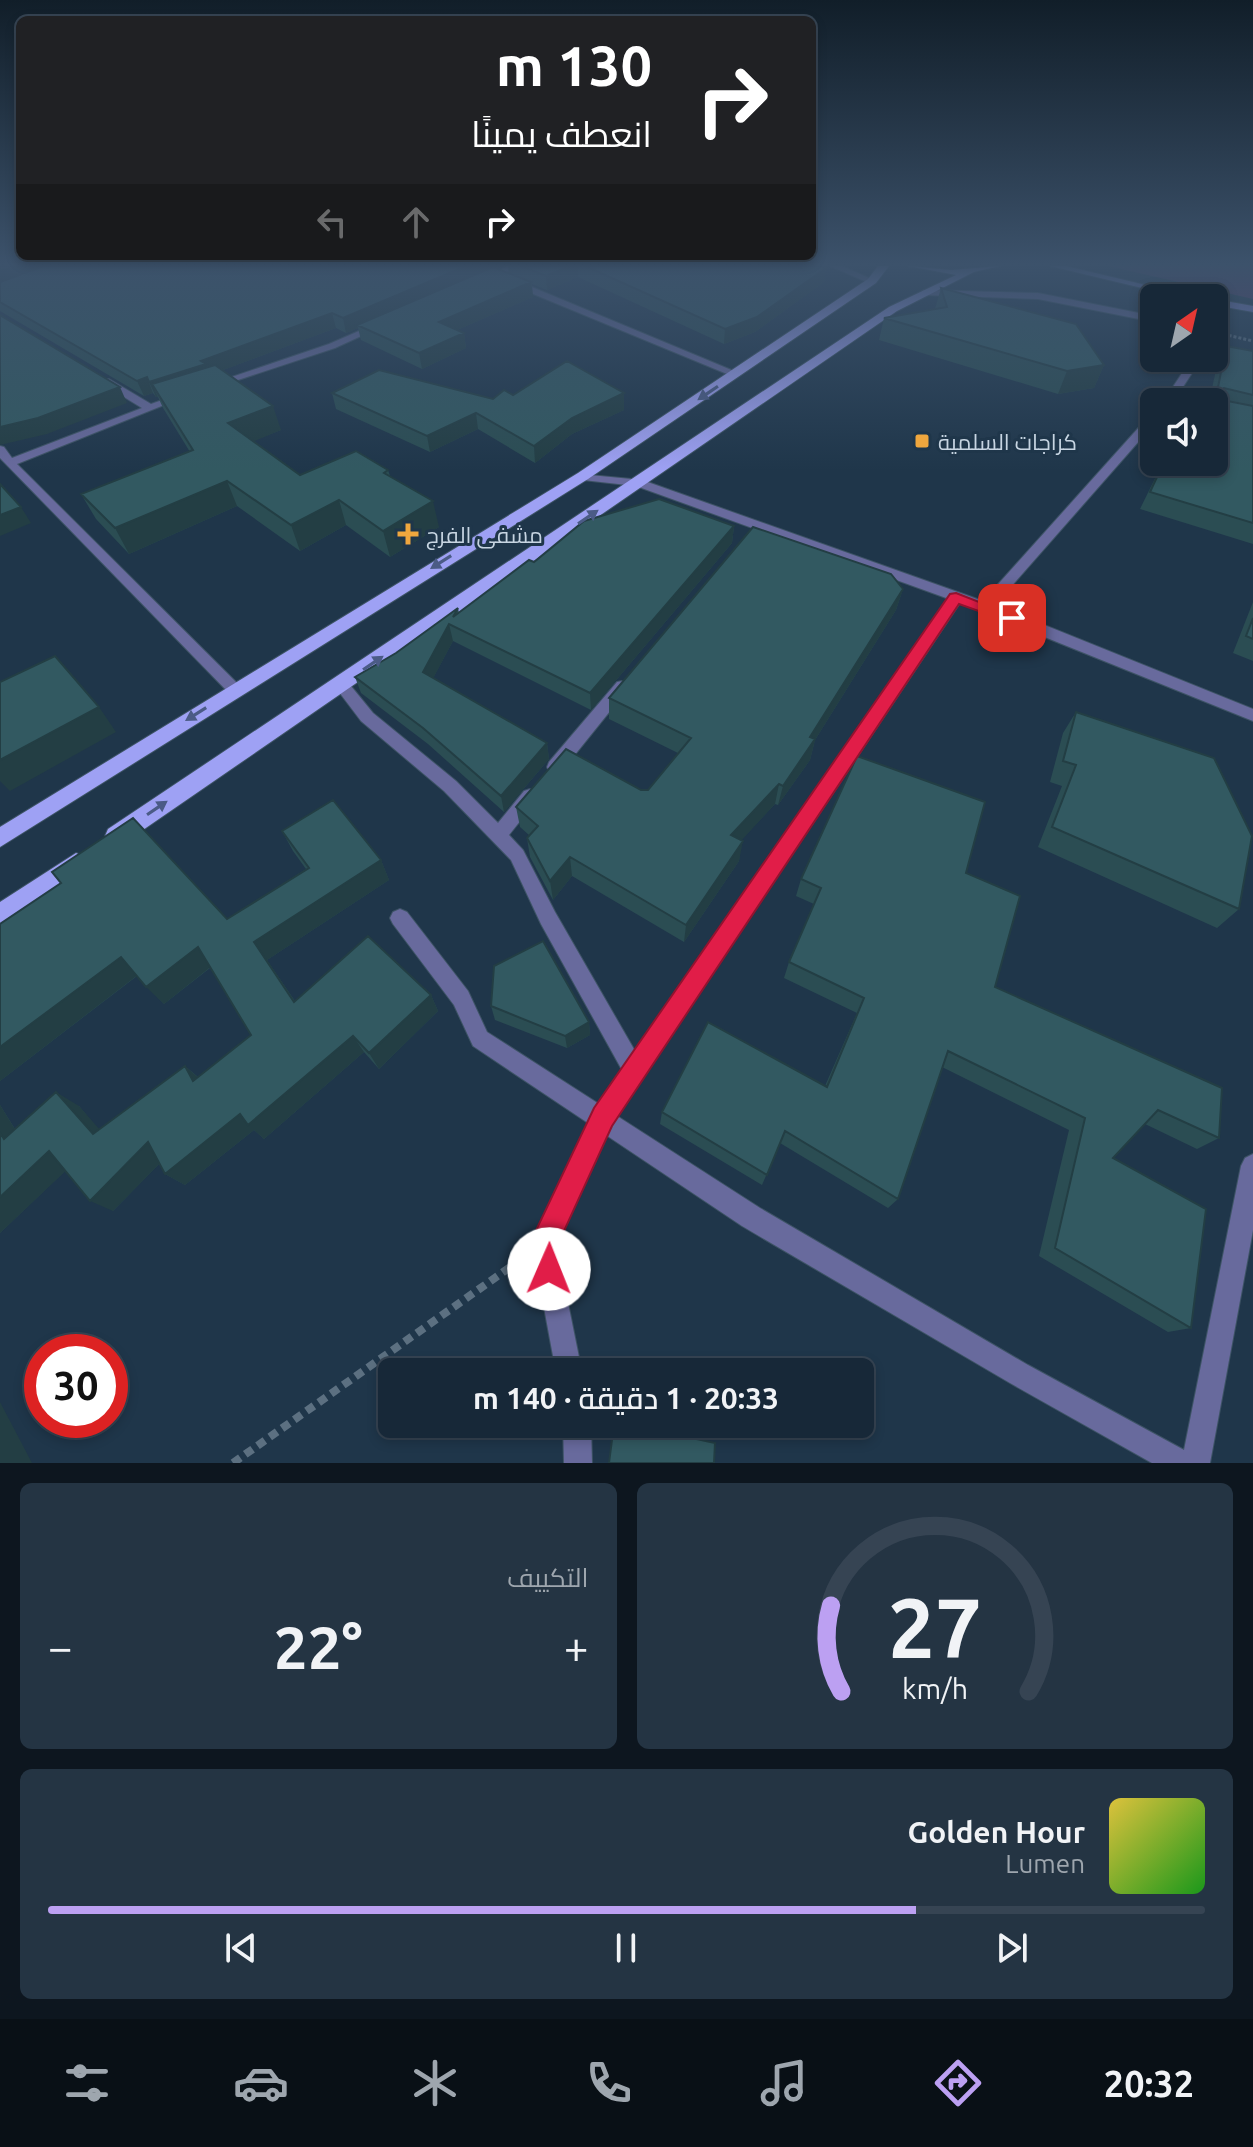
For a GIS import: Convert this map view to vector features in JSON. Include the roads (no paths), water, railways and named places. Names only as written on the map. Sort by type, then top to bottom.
[{"type":"main road","points":[[0,838],[234,689],[583,476],[794,334]]},
{"type":"main road","points":[[0,915],[856,334]]},
{"type":"street","points":[[204,388],[359,334]]},
{"type":"street","points":[[639,334],[736,374]]},
{"type":"street","points":[[94,374],[148,407]]},
{"type":"street","points":[[9,463],[190,393]]},
{"type":"street","points":[[986,607],[1140,433]]},
{"type":"street","points":[[0,449],[9,463],[234,689]]},
{"type":"street","points":[[583,476],[638,483],[754,532],[986,607],[1253,715]]},
{"type":"street","points":[[566,1358],[544,1243],[603,1117],[956,598]]},
{"type":"street","points":[[498,836],[633,672]]},
{"type":"street","points":[[341,684],[367,717],[450,786],[517,855],[548,918],[634,1071]]},
{"type":"street","points":[[400,918],[461,998],[480,1039],[751,1217],[1019,1374],[1180,1463]]},
{"type":"street","points":[[1196,1463],[1253,1166]]},
{"type":"street","points":[[577,1438],[578,1463]]},
{"type":"place","name":"كراجات السلمية","points":[[922,441]]},
{"type":"place","name":"مشفى الفرج","points":[[408,534]]}]
